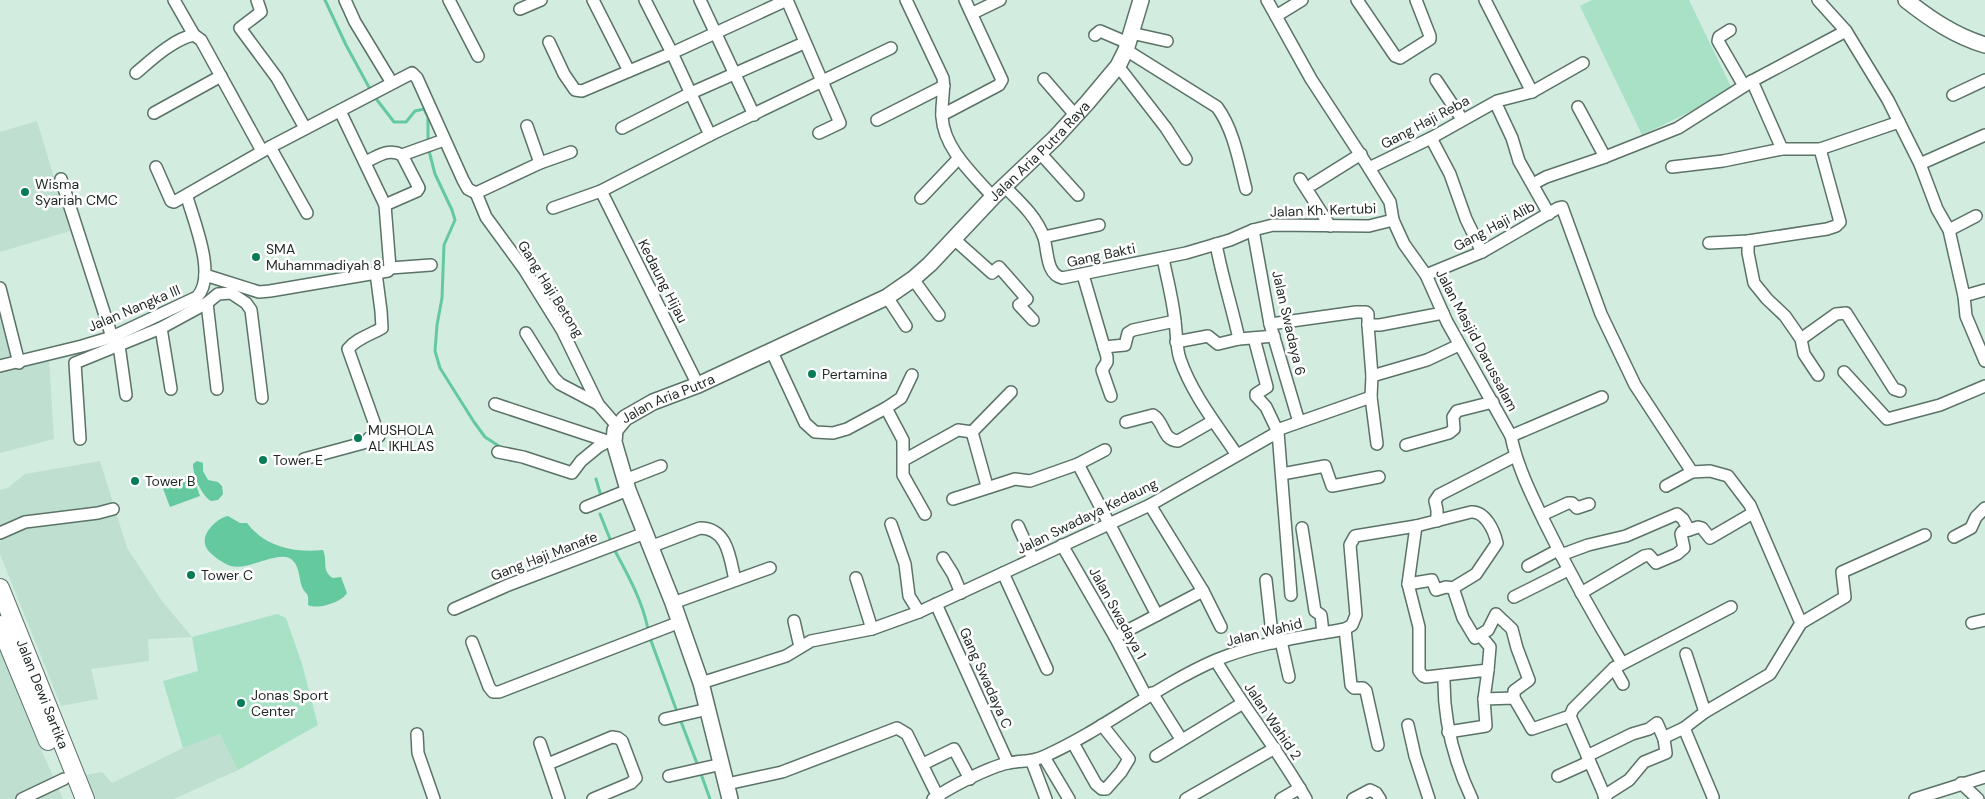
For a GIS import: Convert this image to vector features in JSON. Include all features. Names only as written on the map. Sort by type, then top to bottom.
[{"type":"highway","name":"Jalan Dewi Sartika","points":[[0,588],[5,626],[73,799]]},
{"type":"highway","name":"Jalan Dewi Sartika","points":[[5,626],[85,799]]},
{"type":"main road","name":"Jalan Aria Putra Raya","points":[[901,288],[954,239],[1004,186],[1040,153],[1076,116],[1118,66],[1128,42],[1141,0]]},
{"type":"main road","points":[[1906,0],[1935,22],[1985,45]]},
{"type":"main road","name":"Jalan Aria Putra","points":[[729,792],[701,683],[673,603],[627,485],[613,435],[635,411],[652,402],[698,385],[901,288]]},
{"type":"street","points":[[174,0],[194,34],[201,40],[266,149],[308,213]]},
{"type":"street","points":[[257,0],[261,12],[240,28],[277,78],[305,128]]},
{"type":"street","points":[[156,167],[171,201],[174,202],[187,197],[266,149],[392,83],[355,22],[345,0]]},
{"type":"street","points":[[449,0],[478,56]]},
{"type":"street","points":[[520,9],[540,0]]},
{"type":"street","points":[[593,0],[629,71]]},
{"type":"street","points":[[645,0],[710,135]]},
{"type":"street","points":[[700,0],[754,115]]},
{"type":"street","points":[[549,42],[564,74],[575,90],[582,91],[672,53],[787,0],[840,123],[819,132]]},
{"type":"street","points":[[906,0],[940,70],[944,86],[943,125],[949,141],[958,158],[993,197]]},
{"type":"street","points":[[942,115],[999,85],[1002,80],[965,0]]},
{"type":"street","points":[[972,13],[1000,0]]},
{"type":"street","name":"Jalan Masjid Darussalam","points":[[1267,0],[1311,79],[1370,168],[1390,202],[1393,220],[1404,244],[1426,275],[1459,345],[1511,436],[1515,456],[1559,552],[1618,666],[1623,684]]},
{"type":"street","points":[[1276,16],[1302,0]]},
{"type":"street","points":[[1357,0],[1395,56],[1400,58],[1430,39],[1416,0]]},
{"type":"street","points":[[1485,0],[1532,92]]},
{"type":"street","points":[[1818,0],[1846,31],[1888,100],[1920,164],[1937,209],[1949,230],[1964,296],[1966,316],[1984,356]]},
{"type":"street","points":[[1730,30],[1718,39],[1748,83],[1782,149]]},
{"type":"street","points":[[1533,184],[1546,177],[1605,157],[1678,128],[1748,83],[1846,31]]},
{"type":"street","points":[[1095,35],[1100,32],[1128,42],[1217,107],[1231,134],[1246,190]]},
{"type":"street","points":[[136,73],[158,54],[194,34]]},
{"type":"street","points":[[1128,42],[1167,41]]},
{"type":"street","points":[[622,128],[691,93],[804,43]]},
{"type":"street","points":[[553,208],[601,191],[710,135],[891,48]]},
{"type":"street","name":"Gang Haji Reba","points":[[1370,168],[1431,138],[1497,101],[1532,92],[1583,63]]},
{"type":"street","points":[[1118,66],[1166,128],[1186,159]]},
{"type":"street","name":"Gang Haji Betong","points":[[392,83],[409,74],[416,76],[463,180],[468,189],[476,194],[486,217],[524,269],[562,330],[613,435]]},
{"type":"street","points":[[154,113],[222,76]]},
{"type":"street","points":[[1044,79],[1076,116]]},
{"type":"street","points":[[1436,80],[1462,119]]},
{"type":"street","points":[[1953,94],[1985,80]]},
{"type":"street","points":[[877,120],[944,86]]},
{"type":"street","points":[[1494,104],[1497,106],[1512,138],[1519,161],[1549,214],[1559,207],[1563,208],[1601,314],[1631,376],[1692,472]]},
{"type":"street","points":[[1578,108],[1605,157]]},
{"type":"street","points":[[340,111],[385,205],[390,268]]},
{"type":"street","points":[[1672,167],[1723,161],[1782,149],[1820,149],[1899,122]]},
{"type":"street","points":[[527,126],[540,164]]},
{"type":"street","points":[[1920,164],[1985,135]]},
{"type":"street","points":[[1431,138],[1450,174],[1466,219],[1482,252]]},
{"type":"street","points":[[365,162],[392,151],[402,155],[444,140]]},
{"type":"street","points":[[1708,243],[1748,241],[1836,226],[1840,222],[1820,149]]},
{"type":"street","points":[[476,194],[540,164],[571,152]]},
{"type":"street","points":[[1040,153],[1078,195]]},
{"type":"street","points":[[1313,184],[1361,154]]},
{"type":"street","points":[[385,205],[419,188],[402,155]]},
{"type":"street","points":[[921,198],[958,158]]},
{"type":"street","points":[[61,179],[115,341],[126,395]]},
{"type":"street","points":[[1300,179],[1330,226]]},
{"type":"street","name":"Gang Bakti","points":[[1004,186],[1029,211],[1044,237],[1049,265],[1055,274],[1062,278],[1163,258],[1216,244],[1253,230]]},
{"type":"street","name":"Kedaung Hijau","points":[[601,191],[698,385]]},
{"type":"street","points":[[187,197],[205,263],[206,275],[260,292],[386,272],[390,268],[431,265]]},
{"type":"street","name":"Gang Haji Alib","points":[[1426,275],[1482,252],[1549,214]]},
{"type":"street","points":[[1949,230],[1976,216]]},
{"type":"street","name":"Jalan Kh. Kertubi","points":[[1253,230],[1273,226],[1370,226],[1393,220]]},
{"type":"street","points":[[1044,237],[1099,225]]},
{"type":"street","name":"Jalan Swadaya 6","points":[[1253,230],[1270,324],[1298,422]]},
{"type":"street","points":[[954,239],[992,273],[999,267],[1027,298],[1019,305],[1033,320]]},
{"type":"street","points":[[1748,241],[1748,253],[1754,283],[1785,316],[1801,339],[1804,354],[1818,376]]},
{"type":"street","points":[[1216,244],[1222,279],[1234,313],[1239,339]]},
{"type":"street","points":[[1163,258],[1175,321],[1176,342],[1181,360],[1190,381],[1237,455]]},
{"type":"street","points":[[304,459],[367,442],[369,438],[380,436],[348,349],[355,341],[368,337],[382,328],[376,273]]},
{"type":"street","name":"Jalan Nangka III","points":[[0,366],[19,363],[82,346],[115,341],[197,298],[202,292],[206,275]]},
{"type":"street","points":[[1083,275],[1104,347],[1107,362],[1102,370],[1111,396]]},
{"type":"street","points":[[0,288],[19,363]]},
{"type":"street","points":[[901,288],[939,315]]},
{"type":"street","points":[[901,288],[906,326]]},
{"type":"street","points":[[1964,296],[1985,290]]},
{"type":"street","points":[[80,438],[75,362],[115,341],[161,328],[207,303],[218,294],[231,293],[251,310],[262,398]]},
{"type":"street","points":[[207,303],[217,389]]},
{"type":"street","points":[[1270,324],[1366,312],[1374,325],[1371,396],[1377,444]]},
{"type":"street","points":[[1374,325],[1442,312]]},
{"type":"street","points":[[1801,339],[1836,314],[1846,313],[1894,389],[1900,391]]},
{"type":"street","points":[[1104,347],[1125,345],[1128,333],[1133,330],[1175,321]]},
{"type":"street","points":[[161,328],[172,389]]},
{"type":"street","points":[[526,333],[554,378],[560,384],[598,404]]},
{"type":"street","points":[[1176,342],[1208,336],[1218,344],[1239,339],[1274,336]]},
{"type":"street","points":[[1254,338],[1267,387],[1256,394],[1256,396],[1266,407],[1278,431],[1291,595]]},
{"type":"street","points":[[1372,376],[1427,360],[1459,345]]},
{"type":"street","points":[[770,350],[805,423],[815,432],[833,433],[847,429],[886,408],[901,398],[912,375]]},
{"type":"street","points":[[1844,372],[1887,419],[1940,405],[1985,386]]},
{"type":"street","points":[[972,432],[1011,392]]},
{"type":"street","name":"Jalan Swadaya Kedaung","points":[[701,683],[786,656],[811,641],[872,629],[919,612],[1150,505],[1278,431],[1371,396]]},
{"type":"street","points":[[1511,436],[1602,398]]},
{"type":"street","points":[[1406,445],[1449,433],[1454,429],[1453,416],[1457,411],[1493,402]]},
{"type":"street","points":[[495,404],[613,435]]},
{"type":"street","points":[[886,408],[903,440],[903,475],[925,514]]},
{"type":"street","points":[[1126,422],[1154,415],[1157,417],[1168,438],[1178,441],[1213,420]]},
{"type":"street","points":[[904,460],[958,430],[962,429],[972,432]]},
{"type":"street","points":[[972,432],[987,486]]},
{"type":"street","points":[[498,452],[523,457],[572,473],[581,461],[613,435]]},
{"type":"street","points":[[953,498],[1014,479],[1027,481],[1078,464],[1105,450]]},
{"type":"street","points":[[1437,521],[1435,501],[1439,495],[1515,456]]},
{"type":"street","points":[[1078,464],[1157,615]]},
{"type":"street","points":[[586,507],[661,466]]},
{"type":"street","points":[[1282,474],[1325,466],[1332,486],[1379,477]]},
{"type":"street","points":[[1666,486],[1692,472],[1710,471],[1728,476],[1754,513],[1801,623]]},
{"type":"street","points":[[1542,515],[1568,503],[1572,503],[1577,508],[1588,504]]},
{"type":"street","points":[[1150,505],[1203,591],[1221,627]]},
{"type":"street","points":[[1954,537],[1971,528],[1976,517],[1985,508]]},
{"type":"street","points":[[0,533],[26,522],[98,513],[113,509]]},
{"type":"street","points":[[1378,745],[1366,691],[1363,688],[1354,688],[1351,685],[1345,629],[1352,625],[1356,615],[1350,545],[1352,540],[1355,536],[1416,526],[1477,512],[1487,521],[1497,543],[1476,574],[1453,588],[1446,587],[1436,590],[1432,580],[1408,584]]},
{"type":"street","points":[[1581,594],[1644,556],[1649,555],[1656,563],[1677,554],[1684,548],[1682,532],[1698,527],[1702,528],[1710,538],[1714,537],[1754,513]]},
{"type":"street","points":[[1528,566],[1559,552],[1626,536],[1677,514],[1683,519],[1689,530]]},
{"type":"street","points":[[891,524],[905,564],[908,596],[919,612]]},
{"type":"street","points":[[1018,526],[1033,559]]},
{"type":"street","points":[[1416,526],[1408,584],[1419,627],[1419,671],[1424,677],[1488,670]]},
{"type":"street","name":"Gang Haji Manafe","points":[[454,609],[506,586],[648,540],[700,528],[708,528],[718,532],[725,542],[735,580]]},
{"type":"street","points":[[1302,528],[1315,611],[1322,615],[1323,633]]},
{"type":"street","points":[[1664,738],[1684,728],[1705,712],[1770,674],[1801,623],[1844,597],[1842,572],[1926,535]]},
{"type":"street","name":"Jalan Swadaya 1","points":[[1062,545],[1149,695],[1181,739]]},
{"type":"street","points":[[942,558],[954,574],[961,593]]},
{"type":"street","points":[[673,603],[770,568]]},
{"type":"street","points":[[1514,597],[1568,570]]},
{"type":"street","points":[[1003,573],[1047,669]]},
{"type":"street","points":[[856,578],[872,629]]},
{"type":"street","points":[[1266,580],[1277,642],[1289,677]]},
{"type":"street","points":[[1453,588],[1463,618],[1475,638],[1488,630],[1496,614],[1512,629],[1529,680],[1514,691],[1514,698],[1532,729],[1570,716]]},
{"type":"street","points":[[1115,637],[1203,591]]},
{"type":"street","name":"Gang Swadaya C","points":[[936,604],[1008,763]]},
{"type":"street","points":[[1558,776],[1588,759],[1632,734],[1649,729],[1657,723],[1664,738],[1666,753],[1644,762],[1629,780],[1605,797],[1588,759],[1570,716],[1573,709],[1586,695],[1618,666],[1731,607]]},
{"type":"street","points":[[1972,623],[1985,620]]},
{"type":"street","points":[[794,621],[800,647]]},
{"type":"street","points":[[472,642],[489,687],[493,692],[499,692],[680,622]]},
{"type":"street","name":"Jalan Wahid","points":[[937,798],[970,779],[1008,763],[1032,762],[1073,743],[1149,695],[1216,661],[1249,649],[1277,642],[1345,629]]},
{"type":"street","points":[[1448,732],[1486,726],[1484,699],[1490,647],[1480,635]]},
{"type":"street","points":[[1686,654],[1705,712]]},
{"type":"street","name":"Jalan Wahid 2","points":[[1216,661],[1306,799]]},
{"type":"street","points":[[1444,675],[1443,701],[1448,732],[1462,778],[1472,799]]},
{"type":"street","points":[[1484,699],[1514,698]]},
{"type":"street","points":[[1156,756],[1181,739],[1243,703]]},
{"type":"street","points":[[665,719],[708,709]]},
{"type":"street","points":[[1408,724],[1415,756],[1429,799]]},
{"type":"street","points":[[1073,743],[1098,787],[1106,789],[1121,772],[1129,759],[1102,725]]},
{"type":"street","points":[[729,792],[897,728],[906,734],[923,764],[937,798]]},
{"type":"street","points":[[1684,728],[1713,797]]},
{"type":"street","points":[[417,734],[418,753],[434,799]]},
{"type":"street","points":[[548,764],[612,737],[622,741],[636,778],[631,783],[593,799]]},
{"type":"street","points":[[540,743],[559,799]]},
{"type":"street","points":[[1190,798],[1274,748]]},
{"type":"street","points":[[923,764],[954,749],[970,779]]},
{"type":"street","points":[[1044,757],[1069,799]]},
{"type":"street","points":[[1032,762],[1046,799]]},
{"type":"street","points":[[669,776],[722,764]]},
{"type":"street","points":[[1915,799],[1985,777]]},
{"type":"street","points":[[22,799],[64,778]]},
{"type":"street","points":[[1961,783],[1978,799]]},
{"type":"street","points":[[1281,799],[1300,788]]},
{"type":"street","points":[[1352,799],[1366,791],[1377,794]]},
{"type":"shaded area","points":[[1592,0],[1689,0],[1733,91],[1642,135],[1580,6]]},
{"type":"shaded area","points":[[37,121],[70,231],[0,252],[0,132]]},
{"type":"shaded area","points":[[0,308],[18,365],[49,358],[54,439],[0,453]]},
{"type":"shaded area","points":[[100,461],[127,548],[162,601],[192,637],[148,639],[149,661],[91,669],[98,699],[61,706],[0,554],[0,490],[8,488],[25,474]]},
{"type":"shaded area","points":[[197,461],[203,463],[203,471],[208,480],[218,482],[222,486],[223,494],[218,500],[211,501],[201,490],[193,469],[193,464]]},
{"type":"shaded area","points":[[192,474],[200,496],[170,507],[162,486]]},
{"type":"shaded area","points":[[228,516],[240,523],[247,523],[263,538],[281,547],[312,551],[323,550],[327,572],[333,578],[341,577],[347,593],[335,602],[323,606],[308,605],[308,595],[301,585],[297,567],[291,559],[279,557],[238,567],[231,566],[213,556],[206,547],[205,537],[215,523]]},
{"type":"shaded area","name":"Jonas Sport Center","points":[[277,614],[286,618],[302,664],[318,725],[238,770],[220,734],[183,748],[163,681],[198,671],[192,637]]},
{"type":"shaded area","points":[[0,645],[43,754],[63,799],[0,799]]},
{"type":"shaded area","points":[[220,734],[238,770],[174,799],[96,799],[85,775],[102,772],[112,783],[183,748]]},
{"type":"waterway","points":[[325,0],[346,45],[371,91]]},
{"type":"waterway","points":[[374,96],[394,122],[406,122],[415,111],[424,109],[428,117],[428,147],[435,174],[455,220],[444,245],[442,298],[435,351],[440,368],[474,422],[485,437],[502,448]]},
{"type":"waterway","points":[[596,479],[601,496]]},
{"type":"waterway","points":[[600,514],[610,539]]},
{"type":"waterway","points":[[614,549],[638,598],[648,629]]},
{"type":"waterway","points":[[650,638],[676,709]]},
{"type":"waterway","points":[[680,719],[698,766]]},
{"type":"waterway","points":[[701,774],[710,799]]},
{"type":"place","name":"Wisma Syariah CMC","points":[[25,192]]},
{"type":"place","name":"SMA Muhammadiyah 8","points":[[256,257]]},
{"type":"place","name":"Pertamina","points":[[812,374]]},
{"type":"place","name":"MUSHOLA AL IKHLAS","points":[[358,438]]},
{"type":"place","name":"Tower E","points":[[263,460]]},
{"type":"place","name":"Tower B","points":[[135,481]]},
{"type":"place","name":"Tower C","points":[[191,575]]},
{"type":"place","name":"Jonas Sport Center","points":[[241,703]]}]
